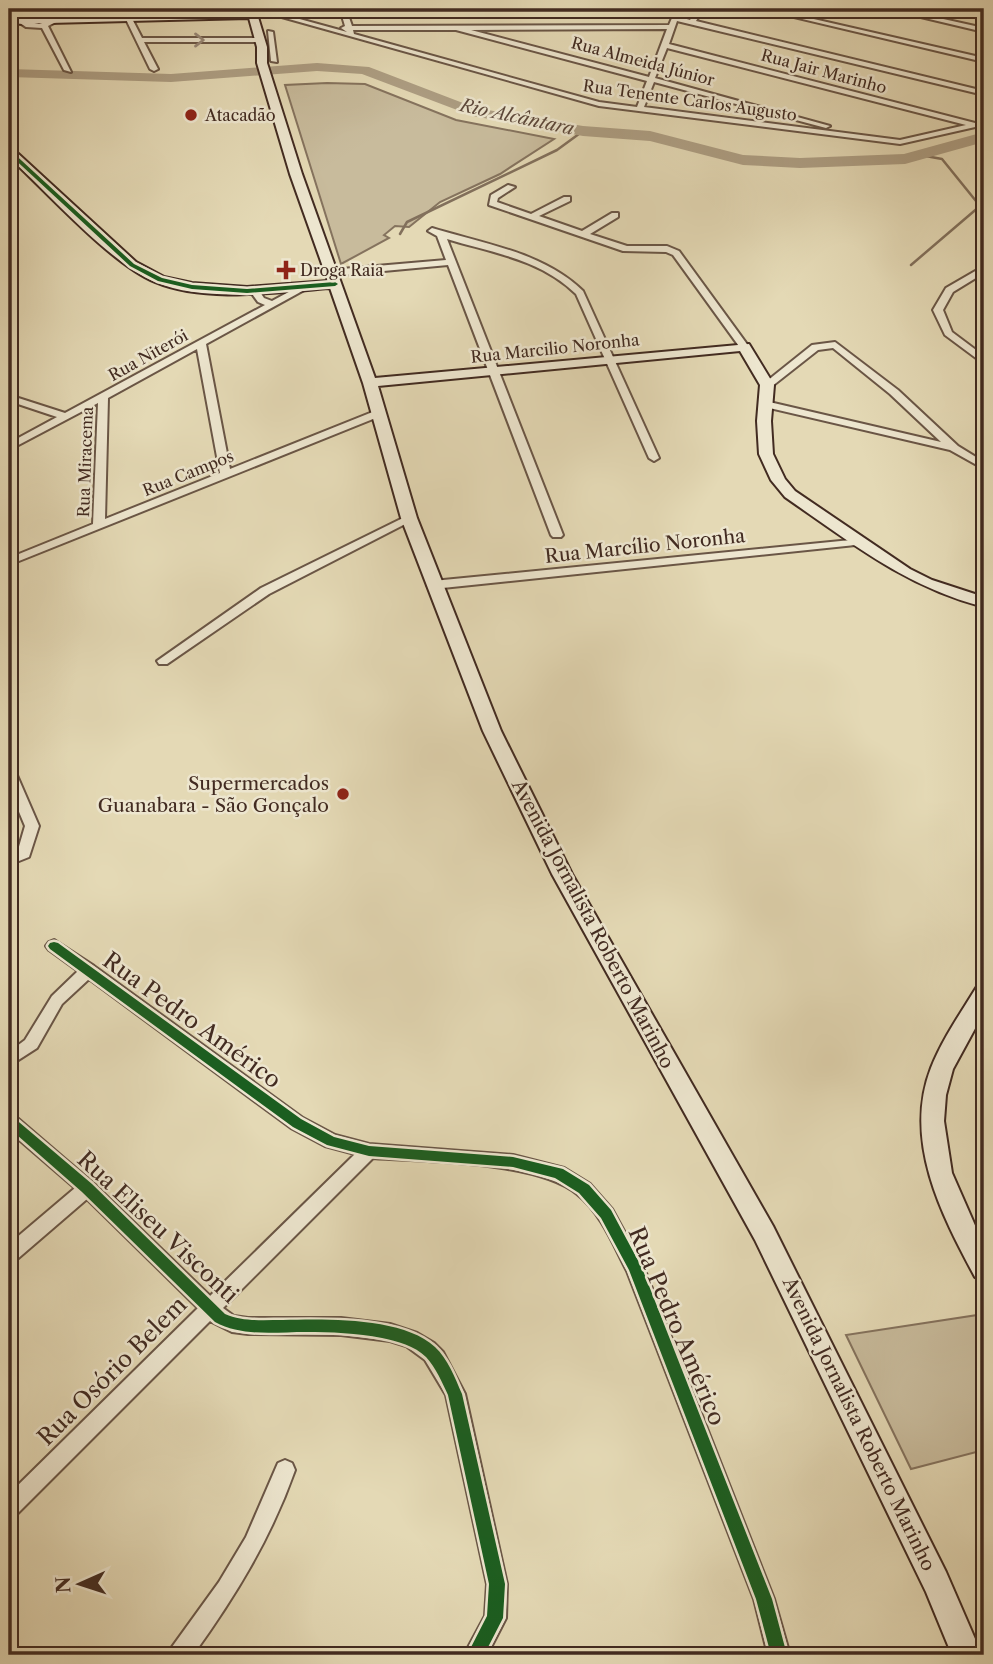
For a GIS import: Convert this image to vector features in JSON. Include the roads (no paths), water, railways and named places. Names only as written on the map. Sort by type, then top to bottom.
[{"type":"main road","points":[[9,21],[126,13],[290,9]]},
{"type":"main road","points":[[260,40],[270,32],[266,20],[272,11]]},
{"type":"main road","name":"Avenida Jornalista Roberto Marinho","points":[[252,12],[265,73],[332,279],[370,383],[409,518],[492,732],[542,835],[764,1233],[936,1582],[967,1655]]},
{"type":"main road","points":[[9,151],[141,272],[192,287],[255,291],[301,289],[332,279]]},
{"type":"main road","points":[[744,347],[767,385],[766,454],[778,480],[790,494],[926,583],[984,602]]},
{"type":"main road","name":"Rua Marcilio Noronha","points":[[370,383],[744,347]]},
{"type":"main road","points":[[984,994],[941,1072],[933,1107],[936,1151],[944,1186],[958,1224],[984,1269]]},
{"type":"street","points":[[343,9],[351,32],[457,28],[672,27]]},
{"type":"street","points":[[664,9],[675,18],[984,93]]},
{"type":"street","points":[[693,21],[700,9]]},
{"type":"street","points":[[763,9],[984,60]]},
{"type":"street","points":[[890,9],[984,30]]},
{"type":"street","points":[[21,22],[40,11],[59,19]]},
{"type":"street","name":"Rua Tenente Carlos Augusto","points":[[272,11],[576,98],[640,109],[906,142],[980,124]]},
{"type":"street","points":[[126,13],[154,69]]},
{"type":"street","points":[[640,109],[675,18]]},
{"type":"street","points":[[21,22],[44,26],[59,19]]},
{"type":"street","points":[[44,26],[68,70]]},
{"type":"street","name":"Rua Almeida Júnior","points":[[457,28],[652,78],[861,137]]},
{"type":"street","points":[[270,32],[275,61]]},
{"type":"street","points":[[138,40],[260,40]]},
{"type":"street","name":"Rua Jair Marinho","points":[[665,45],[980,124]]},
{"type":"street","points":[[792,129],[804,120]]},
{"type":"street","points":[[511,187],[494,197],[492,203],[626,249],[667,249],[676,253],[744,347]]},
{"type":"street","points":[[533,216],[567,199]]},
{"type":"street","points":[[583,234],[615,215]]},
{"type":"street","points":[[556,535],[450,262],[436,233],[538,264],[570,282],[580,293],[654,458]]},
{"type":"street","points":[[638,250],[656,238]]},
{"type":"street","points":[[332,279],[450,262]]},
{"type":"street","points":[[984,269],[949,290],[938,310],[948,333],[984,361]]},
{"type":"street","name":"Rua Niterói","points":[[9,447],[301,289]]},
{"type":"street","points":[[255,291],[261,300],[273,305]]},
{"type":"street","points":[[201,343],[226,474]]},
{"type":"street","points":[[767,385],[815,347],[835,345],[894,392],[954,448],[984,466]]},
{"type":"street","points":[[9,398],[65,416]]},
{"type":"street","name":"Rua Miracema","points":[[99,527],[103,398]]},
{"type":"street","points":[[765,404],[954,448]]},
{"type":"street","name":"Rua Campos","points":[[9,562],[379,413]]},
{"type":"street","points":[[163,661],[265,591],[409,518]]},
{"type":"street","name":"Rua Marcílio Noronha","points":[[433,585],[861,542]]},
{"type":"street","points":[[9,773],[32,826],[24,853],[9,860]]},
{"type":"street","name":"Rua Pedro Américo","points":[[54,946],[297,1123],[331,1141],[369,1151],[513,1162],[558,1173],[584,1189],[606,1213],[640,1280],[764,1599],[779,1655]]},
{"type":"street","points":[[9,1060],[30,1044],[57,1000],[89,970]]},
{"type":"street","name":"Rua Eliseu Visconti","points":[[9,1121],[88,1188],[210,1308],[232,1324],[382,1330],[427,1349],[442,1366],[455,1394],[497,1584],[495,1618],[475,1655]]},
{"type":"street","name":"Rua Osório Belem","points":[[9,1508],[369,1151]]},
{"type":"street","points":[[9,1255],[88,1188]]},
{"type":"street","points":[[180,1655],[224,1596],[252,1550],[274,1505],[285,1470]]},
{"type":"waterway","name":"Rio Alcântara","points":[[9,73],[171,78],[317,67],[364,70],[473,112],[583,131],[650,136],[743,160],[800,163],[905,159],[984,137]]},
{"type":"waterway","points":[[400,234],[407,222],[557,150],[583,131]]},
{"type":"waterway","points":[[911,265],[980,206],[942,159],[920,155]]},
{"type":"place","name":"Atacadão","points":[[191,115]]},
{"type":"place","name":"Droga Raia","points":[[286,270]]},
{"type":"place","name":"Supermercados Guanabara - São Gonçalo","points":[[343,794]]}]
